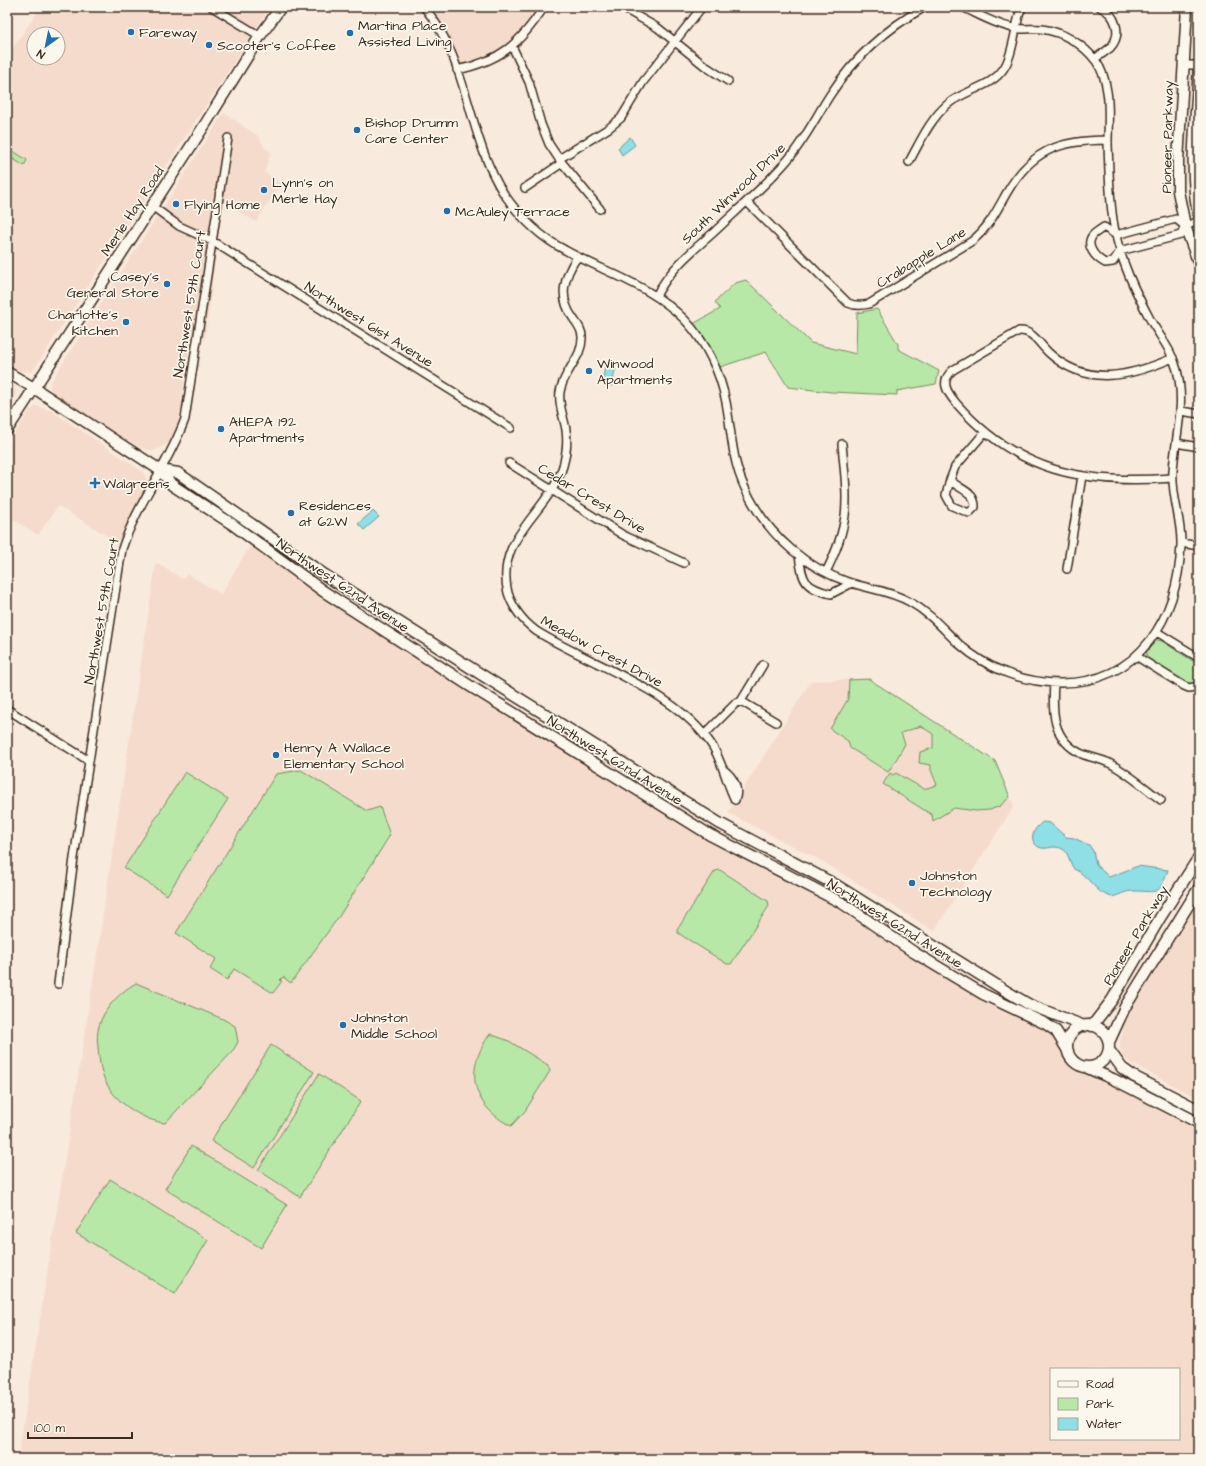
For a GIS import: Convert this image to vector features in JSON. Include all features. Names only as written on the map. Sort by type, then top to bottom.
[{"type":"street","points":[[212,7],[260,36]]},
{"type":"street","name":"Merle Hay Road","points":[[7,430],[260,36],[281,7]]},
{"type":"street","points":[[424,7],[446,40],[490,167],[505,195],[534,228],[561,248],[577,257],[606,269],[656,296],[685,320],[704,345],[712,358],[723,389],[733,456],[744,487],[762,518],[785,544],[799,556],[826,572],[852,583],[886,592],[912,603],[935,619],[968,652],[996,669],[1028,680],[1054,683],[1088,682],[1103,677],[1124,666],[1136,656],[1157,632],[1172,597],[1178,570],[1181,543],[1179,514],[1172,478],[1181,411],[1180,386],[1173,358],[1136,292],[1120,251],[1116,235],[1109,185],[1107,91],[1102,71],[1094,59],[1081,46],[1062,34],[1041,29],[1017,28],[1004,25],[962,7]]},
{"type":"street","points":[[457,70],[478,66],[498,57],[522,38],[544,7]]},
{"type":"street","points":[[621,7],[658,28],[676,41],[705,66],[728,81]]},
{"type":"street","points":[[525,188],[621,118],[643,82],[702,7]]},
{"type":"street","name":"South Winwood Drive","points":[[656,296],[669,274],[680,262],[747,202],[785,164],[801,144],[830,96],[861,55],[878,38],[925,7]]},
{"type":"street","points":[[909,162],[926,130],[949,104],[988,83],[1004,68],[1011,56],[1017,28],[1018,14],[1023,7]]},
{"type":"street","points":[[1094,59],[1109,48],[1117,35],[1115,21],[1111,14],[1100,7]]},
{"type":"street","name":"Pioneer Parkway","points":[[1187,7],[1178,191],[1185,226],[1199,264]]},
{"type":"street","points":[[512,46],[529,82],[544,132],[560,161],[600,209]]},
{"type":"street","points":[[1183,66],[1199,65]]},
{"type":"street","name":"Pioneer Parkway","points":[[1199,65],[1194,173],[1195,197],[1199,218]]},
{"type":"street","name":"Northwest 59th Court","points":[[58,984],[74,858],[122,549],[126,536],[160,470],[178,439],[185,419],[228,138]]},
{"type":"street","name":"Crabapple Lane","points":[[747,202],[848,303],[863,306],[869,304],[972,241],[982,233],[1018,176],[1037,157],[1053,148],[1072,142],[1108,140]]},
{"type":"street","name":"Northwest 61st Avenue","points":[[152,206],[180,226],[212,241],[511,428]]},
{"type":"street","points":[[1185,226],[1176,219],[1116,235],[1104,227],[1093,235],[1090,243],[1092,252],[1095,258],[1105,263],[1113,262],[1120,251],[1181,235],[1185,226],[1199,221]]},
{"type":"street","name":"Meadow Crest Drive","points":[[577,257],[565,280],[563,293],[566,306],[580,326],[582,335],[582,347],[579,355],[568,370],[560,392],[560,404],[567,437],[566,453],[562,468],[552,490],[519,534],[509,553],[506,575],[507,586],[514,608],[536,631],[670,703],[688,718],[704,735],[724,770]]},
{"type":"street","points":[[1172,478],[1108,480],[1082,476],[1043,466],[1021,456],[985,432],[946,391],[945,382],[948,375],[953,370],[1019,331],[1031,333],[1058,360],[1075,369],[1093,374],[1126,375],[1173,358]]},
{"type":"street","name":"Northwest 62nd Avenue","points":[[7,372],[160,470],[172,486],[232,524],[323,591],[470,686],[710,835],[842,903],[915,953],[983,994],[1046,1024],[1056,1031],[1068,1051]]},
{"type":"street","points":[[1181,411],[1199,414]]},
{"type":"street","points":[[950,480],[956,487],[970,493],[975,500],[975,507],[969,513],[952,506],[946,495],[950,480],[955,467],[985,432]]},
{"type":"street","points":[[826,572],[840,543],[846,514],[847,499],[842,444]]},
{"type":"street","points":[[1176,444],[1199,447]]},
{"type":"street","name":"Cedar Crest Drive","points":[[509,463],[623,535],[684,563]]},
{"type":"street","name":"Northwest 62nd Avenue","points":[[160,470],[178,473],[325,575],[718,823],[836,885],[1006,992],[1030,1004],[1088,1026]]},
{"type":"street","points":[[1067,569],[1082,476]]},
{"type":"street","points":[[1181,543],[1199,546]]},
{"type":"street","points":[[799,556],[802,577],[813,590],[831,594],[852,583]]},
{"type":"street","points":[[1157,632],[1199,658]]},
{"type":"street","points":[[1136,656],[1184,686],[1189,688],[1199,686]]},
{"type":"street","points":[[704,735],[735,704],[742,701],[763,666]]},
{"type":"street","points":[[1054,683],[1053,716],[1057,728],[1064,740],[1077,751],[1112,764],[1160,800]]},
{"type":"street","points":[[742,701],[776,722]]},
{"type":"street","points":[[7,709],[89,761]]},
{"type":"street","name":"Pioneer Parkway","points":[[1088,1026],[1112,1000],[1160,918],[1199,857]]},
{"type":"street","name":"Pioneer Parkway","points":[[1109,1046],[1125,1007],[1199,888]]},
{"type":"street","points":[[1199,1110],[1133,1076],[1122,1068],[1109,1046],[1105,1034],[1099,1028],[1088,1026],[1076,1029],[1070,1035],[1068,1051],[1071,1058],[1077,1064],[1113,1079],[1199,1123]]},
{"type":"street","points":[[1085,1067],[1100,1063],[1106,1057],[1109,1046]]},
{"type":"shaded area","points":[[41,7],[270,7],[32,372],[21,371],[7,364],[7,47],[12,49],[26,29],[26,66],[66,66],[66,26],[28,26]]},
{"type":"shaded area","points":[[424,7],[544,7],[512,46],[457,70],[452,54]]},
{"type":"shaded area","points":[[224,113],[258,136],[265,148],[271,152],[264,172],[281,183],[256,222],[223,202],[205,338],[191,336],[181,400],[183,402],[182,409],[177,425],[170,442],[154,451],[139,447],[55,396],[50,389],[50,383]]},
{"type":"shaded area","points":[[7,379],[15,386],[16,395],[7,412]]},
{"type":"shaded area","points":[[37,406],[52,411],[143,472],[147,480],[146,487],[126,528],[121,544],[58,506],[38,535],[7,515],[7,446],[30,410]]},
{"type":"shaded area","points":[[261,545],[710,835],[842,903],[992,1003],[1040,1026],[1053,1034],[1065,1060],[1071,1067],[1097,1076],[1199,1127],[1199,1459],[18,1459],[97,955],[156,563],[183,579],[187,574],[221,594],[249,548]]},
{"type":"shaded area","points":[[869,679],[995,761],[1014,806],[934,931],[820,860],[728,813],[811,681]]},
{"type":"shaded area","points":[[1199,888],[1199,1099],[1129,1062],[1124,1057],[1120,1048],[1120,1041],[1124,1030],[1116,1027]]},
{"type":"green space","points":[[7,147],[27,160],[24,166],[7,155]]},
{"type":"green space","points":[[746,280],[811,343],[856,354],[857,313],[877,309],[898,344],[898,349],[939,371],[936,384],[897,391],[897,395],[831,392],[788,387],[766,352],[720,367],[708,344],[693,324],[720,309],[715,302],[735,283]]},
{"type":"green space","points":[[1158,640],[1162,641],[1199,665],[1199,682],[1194,684],[1180,680],[1165,672],[1147,659],[1146,654],[1149,648]]},
{"type":"green space","points":[[869,679],[995,761],[1010,797],[1000,806],[990,810],[976,811],[954,808],[933,821],[932,815],[883,784],[890,773],[893,775],[896,773],[924,789],[937,785],[931,770],[931,765],[919,763],[920,752],[933,748],[933,734],[921,726],[901,733],[905,744],[888,772],[850,748],[848,741],[830,729],[848,699],[849,680]]},
{"type":"green space","points":[[301,770],[367,811],[380,807],[390,835],[340,915],[291,983],[283,977],[280,980],[282,981],[273,993],[234,969],[227,980],[210,969],[216,959],[176,933],[276,774]]},
{"type":"green space","points":[[185,772],[228,799],[167,895],[124,868]]},
{"type":"green space","points":[[720,870],[768,901],[769,906],[731,964],[727,964],[678,933],[677,930],[715,871]]},
{"type":"green space","points":[[136,983],[223,1019],[235,1026],[238,1042],[232,1052],[165,1123],[157,1122],[141,1115],[118,1099],[108,1086],[101,1067],[97,1036],[101,1019],[113,1001]]},
{"type":"green space","points":[[490,1034],[509,1041],[548,1065],[550,1071],[525,1111],[511,1126],[487,1108],[480,1097],[476,1086],[475,1073],[477,1061],[482,1047]]},
{"type":"green space","points":[[271,1045],[314,1072],[254,1168],[211,1141]]},
{"type":"green space","points":[[319,1074],[361,1101],[300,1197],[258,1170]]},
{"type":"green space","points":[[191,1146],[287,1205],[261,1248],[165,1189]]},
{"type":"green space","points":[[110,1179],[208,1240],[175,1294],[76,1233]]},
{"type":"water","points":[[630,137],[635,145],[622,155],[618,148]]},
{"type":"water","points":[[609,361],[616,365],[612,386],[602,384],[605,366]]},
{"type":"water","points":[[373,511],[379,517],[364,530],[358,524]]},
{"type":"water","points":[[1043,822],[1050,823],[1066,837],[1074,838],[1089,845],[1093,851],[1096,865],[1109,877],[1138,866],[1168,870],[1162,885],[1156,891],[1130,891],[1112,897],[1106,895],[1074,869],[1064,850],[1057,847],[1042,848],[1035,844],[1033,841],[1033,834],[1037,827]]},
{"type":"place","name":"Fareway","points":[[131,32]]},
{"type":"place","name":"Martina Place Assisted Living","points":[[350,33]]},
{"type":"place","name":"Scooter's Coffee","points":[[209,45]]},
{"type":"place","name":"Bishop Drumm Care Center","points":[[357,130]]},
{"type":"place","name":"Lynn's on Merle Hay","points":[[264,190]]},
{"type":"place","name":"Flying Home","points":[[176,204]]},
{"type":"place","name":"McAuley Terrace","points":[[447,211]]},
{"type":"place","name":"Casey's General Store","points":[[167,284]]},
{"type":"place","name":"Charlotte's Kitchen","points":[[126,322]]},
{"type":"place","name":"Winwood Apartments","points":[[589,371]]},
{"type":"place","name":"AHEPA 192 Apartments","points":[[221,429]]},
{"type":"place","name":"Walgreens","points":[[95,483]]},
{"type":"place","name":"Residences at 62W","points":[[291,513]]},
{"type":"place","name":"Henry A Wallace Elementary School","points":[[276,755]]},
{"type":"place","name":"Johnston Technology","points":[[912,883]]},
{"type":"place","name":"Johnston Middle School","points":[[343,1025]]}]
